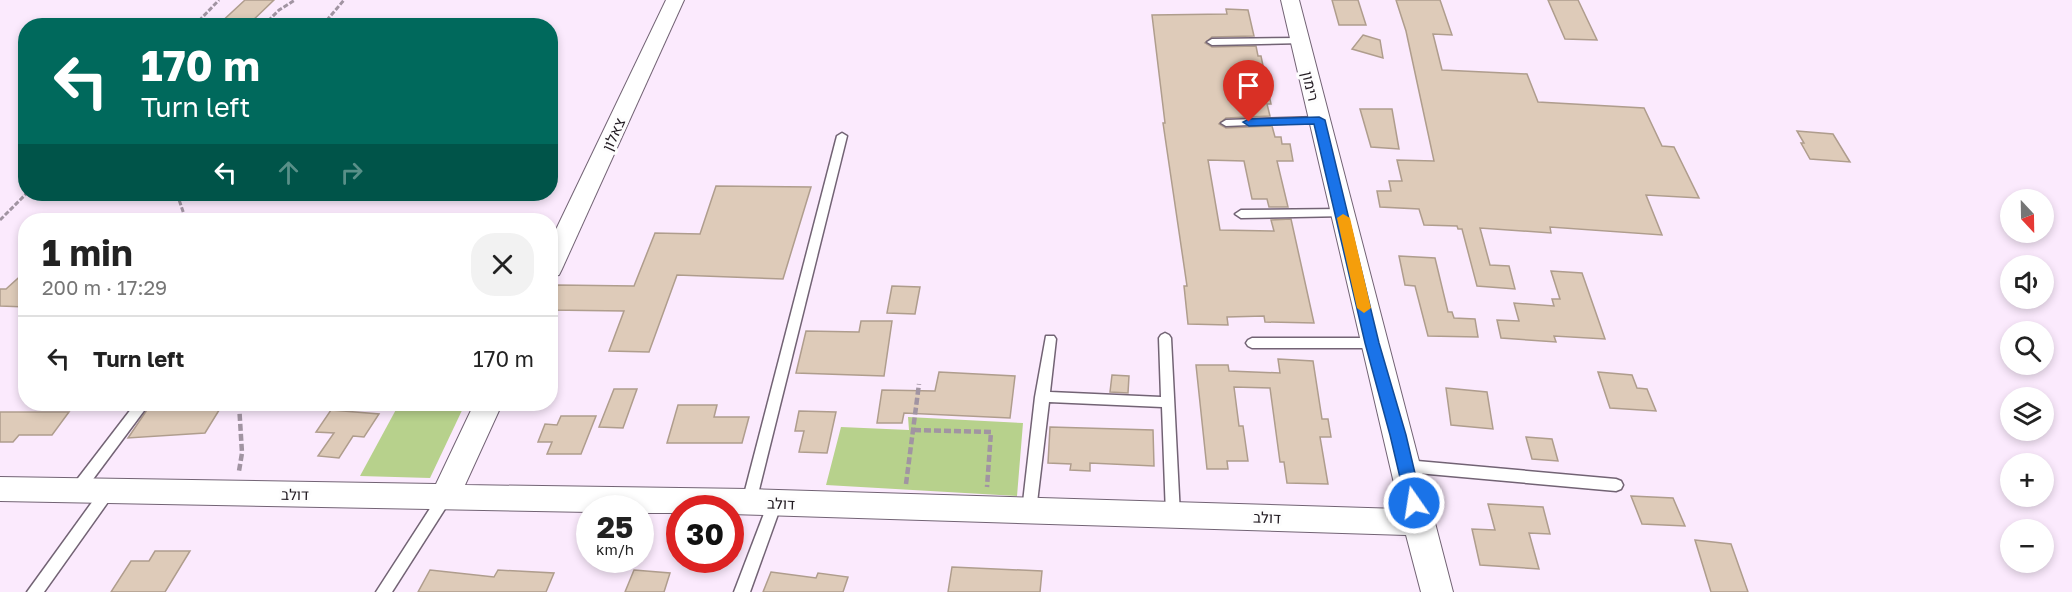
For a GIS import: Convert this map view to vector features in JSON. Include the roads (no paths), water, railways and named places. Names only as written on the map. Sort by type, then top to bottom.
[{"type":"street","name":"צאלון","points":[[558,252],[675,0]]},
{"type":"street","name":"רימון","points":[[1290,0],[1372,343],[1406,466],[1437,592]]},
{"type":"street","points":[[446,496],[485,411]]},
{"type":"street","name":"דולב","points":[[0,489],[762,503],[1418,522]]},
{"type":"lane","points":[[1212,42],[1300,41]]},
{"type":"lane","points":[[1226,123],[1319,120]]},
{"type":"lane","points":[[742,592],[842,136]]},
{"type":"lane","points":[[1241,214],[1342,213]]},
{"type":"lane","points":[[1165,338],[1173,515]]},
{"type":"lane","points":[[1029,510],[1050,339]]},
{"type":"lane","points":[[1252,343],[1372,343]]},
{"type":"lane","points":[[1042,397],[1168,402]]},
{"type":"lane","points":[[77,490],[137,411]]},
{"type":"lane","points":[[1406,466],[1616,485]]},
{"type":"lane","points":[[35,592],[108,491]]},
{"type":"lane","points":[[384,592],[446,496]]}]
